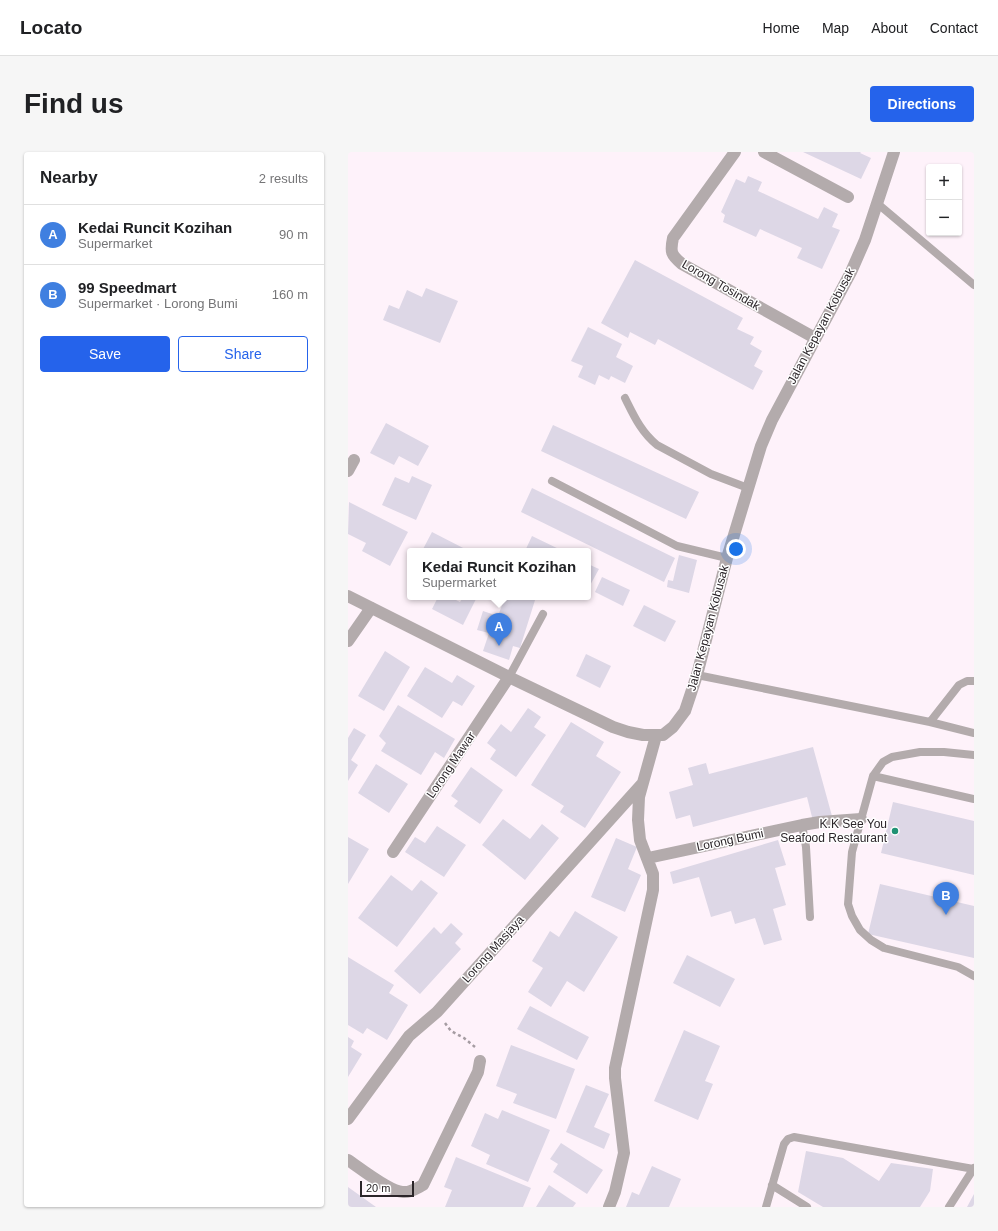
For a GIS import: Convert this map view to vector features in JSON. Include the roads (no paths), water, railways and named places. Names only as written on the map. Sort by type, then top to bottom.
[{"type":"street","name":"Lorong Tosindak","points":[[735,152],[732,154],[673,238],[671,253],[674,258],[682,264],[815,338]]},
{"type":"street","points":[[764,152],[848,197]]},
{"type":"street","name":"Jalan Kepayan Kobusak","points":[[656,736],[663,735],[673,727],[685,711],[697,675],[726,558],[761,446],[772,420],[851,272],[865,240],[878,204],[894,152]]},
{"type":"street","points":[[348,471],[354,460]]},
{"type":"street","points":[[348,596],[509,677],[613,727],[635,734],[656,736]]},
{"type":"street","points":[[348,641],[371,608]]},
{"type":"street","name":"Lorong Mawar","points":[[393,852],[509,677]]},
{"type":"street","name":"Lorong Masjaya","points":[[609,1207],[615,1192],[624,1153],[615,1068],[653,890],[653,874],[640,840],[638,829],[638,808],[643,783],[656,736]]},
{"type":"street","name":"Lorong Masjaya","points":[[348,1119],[409,1036],[437,1012],[643,783]]},
{"type":"street","name":"Lorong Bumi","points":[[648,858],[802,825],[861,819]]},
{"type":"street","points":[[348,1160],[393,1190],[403,1193],[414,1190],[423,1185],[478,1072],[480,1061]]},
{"type":"lane","points":[[878,204],[974,285]]},
{"type":"lane","points":[[625,398],[640,428],[657,445],[711,474],[748,488]]},
{"type":"lane","points":[[552,481],[677,546],[726,558]]},
{"type":"lane","points":[[509,677],[543,614]]},
{"type":"lane","points":[[697,675],[930,722],[974,733]]},
{"type":"lane","points":[[930,722],[959,685],[967,681],[974,681]]},
{"type":"lane","points":[[974,755],[944,752],[920,752],[903,754],[892,757],[883,762],[874,776],[852,852],[848,904],[852,916],[860,930],[871,940],[884,948],[958,967],[974,976]]},
{"type":"lane","points":[[874,776],[974,799]]},
{"type":"lane","points":[[802,825],[806,847],[810,916]]},
{"type":"lane","points":[[766,1207],[784,1144],[788,1139],[794,1138],[974,1168],[949,1207]]},
{"type":"lane","points":[[772,1185],[808,1207]]},
{"type":"place","name":"Kedai Runcit Kozihan","points":[[499,646]]},
{"type":"place","name":"K.K See You Seafood Restaurant","points":[[895,831]]},
{"type":"place","name":"99 Speedmart","points":[[946,915]]}]
